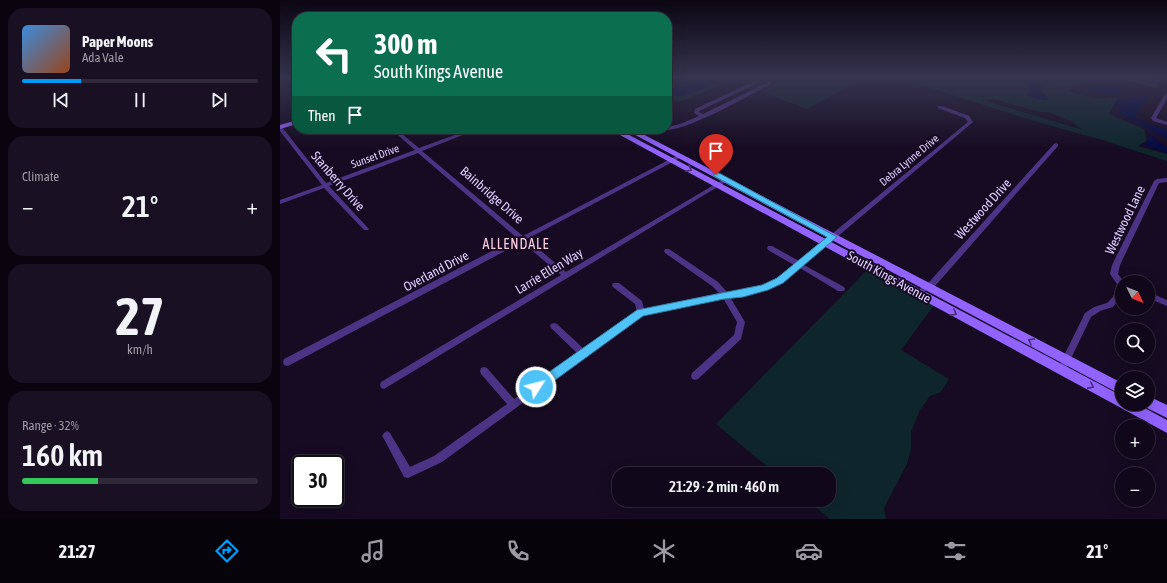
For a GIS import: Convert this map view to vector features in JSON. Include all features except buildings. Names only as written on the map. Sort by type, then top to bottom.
[{"type":"main road","points":[[280,123],[292,119]]},
{"type":"main road","points":[[280,128],[292,124]]},
{"type":"main road","name":"South Kings Avenue","points":[[628,134],[722,182],[1063,364],[1115,398]]},
{"type":"main road","name":"South Kings Avenue","points":[[636,134],[676,158]]},
{"type":"main road","name":"South Kings Avenue","points":[[1063,364],[1115,385]]},
{"type":"main road","points":[[1155,406],[1167,412]]},
{"type":"main road","name":"South Kings Avenue","points":[[1138,411],[1167,427]]},
{"type":"street","points":[[703,116],[696,113],[697,110],[716,101]]},
{"type":"street","points":[[672,129],[733,101]]},
{"type":"street","points":[[1165,101],[1153,118],[1167,124]]},
{"type":"street","name":"Debra Lynne Drive","points":[[829,240],[971,122],[967,117],[940,107]]},
{"type":"street","name":"Stanberry Drive","points":[[280,128],[325,185],[366,229]]},
{"type":"street","name":"Bainbridge Drive","points":[[399,134],[420,150],[565,276]]},
{"type":"street","name":"Sunset Drive","points":[[280,202],[463,134]]},
{"type":"street","name":"Westwood Drive","points":[[924,290],[933,284],[1056,145]]},
{"type":"street","name":"Overland Drive","points":[[287,362],[676,158]]},
{"type":"street","name":"Westwood Lane","points":[[1115,275],[1116,265],[1157,181],[1165,180]]},
{"type":"street","name":"Larrie Ellen Way","points":[[384,385],[722,182]]},
{"type":"street","points":[[387,436],[408,473],[438,459],[583,353],[641,313],[724,295],[743,294],[764,288],[780,281],[829,240]]},
{"type":"street","points":[[770,248],[841,289]]},
{"type":"street","points":[[667,251],[714,284],[724,295],[742,322],[738,337],[695,376]]},
{"type":"street","points":[[616,285],[639,303],[641,313]]},
{"type":"street","points":[[1155,298],[1167,303]]},
{"type":"street","name":"Westwood Lane","points":[[1063,364],[1088,315],[1097,309],[1110,305],[1115,299]]},
{"type":"street","points":[[554,326],[583,353]]},
{"type":"street","points":[[484,371],[513,404]]},
{"type":"shaded area","points":[[787,101],[821,101],[807,109]]},
{"type":"shaded area","points":[[972,101],[987,101],[1083,130],[1074,123],[1049,112],[1040,112],[1001,101],[1116,101],[1109,114],[1144,129],[1147,140],[1138,146],[1167,154],[1167,161],[1099,139],[1034,121]]},
{"type":"shaded area","points":[[1145,101],[1138,110],[1135,117],[1144,123],[1167,129],[1167,139],[1118,113],[1119,108],[1116,102]]},
{"type":"shaded area","points":[[1147,131],[1160,143],[1167,147],[1167,153],[1144,145],[1150,138]]},
{"type":"shaded area","points":[[868,269],[934,305],[901,350],[949,379],[941,392],[930,396],[920,410],[911,432],[911,449],[907,464],[884,509],[886,519],[830,519],[815,507],[836,507],[836,467],[768,467],[716,424]]},
{"type":"district","name":"ALLENDALE","points":[[516,244]]},
{"type":"route","points":[[536,387],[641,313],[724,295],[743,294],[764,288],[780,281],[832,237],[716,175]]}]
